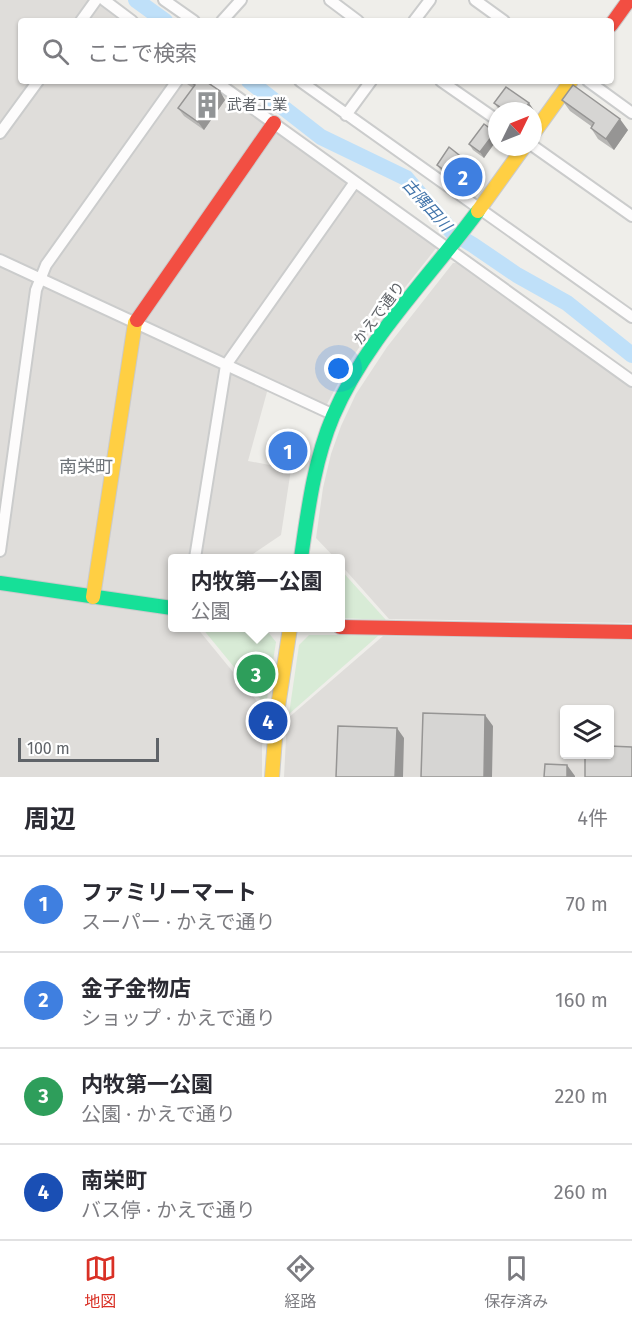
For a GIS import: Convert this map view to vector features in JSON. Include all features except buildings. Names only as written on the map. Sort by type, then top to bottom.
[{"type":"street","points":[[83,18],[96,0]]},
{"type":"street","points":[[104,0],[128,18]]},
{"type":"street","points":[[164,0],[190,18]]},
{"type":"street","points":[[225,18],[241,0]]},
{"type":"street","points":[[330,0],[354,18]]},
{"type":"street","points":[[416,18],[430,0]]},
{"type":"street","points":[[474,0],[500,18]]},
{"type":"street","points":[[614,21],[629,0]]},
{"type":"street","points":[[0,134],[36,84]]},
{"type":"street","points":[[0,551],[36,290],[40,278],[46,265],[175,84]]},
{"type":"street","points":[[218,84],[355,182],[451,247],[632,381]]},
{"type":"street","points":[[304,84],[478,211],[632,317]]},
{"type":"street","points":[[346,115],[369,84]]},
{"type":"street","points":[[445,84],[488,114]]},
{"type":"street","points":[[542,122],[569,84]]},
{"type":"street","points":[[592,84],[632,112]]},
{"type":"street","points":[[93,597],[135,323],[273,123]]},
{"type":"street","points":[[542,152],[632,216]]},
{"type":"street","name":"かえで通り","points":[[302,554],[317,464],[334,415],[352,380],[376,344],[518,156]]},
{"type":"street","points":[[196,554],[226,365],[355,182]]},
{"type":"street","points":[[0,260],[334,415]]},
{"type":"street","points":[[0,583],[168,607]]},
{"type":"street","points":[[345,627],[632,632]]},
{"type":"street","points":[[272,777],[277,713],[289,632]]},
{"type":"shaded area","points":[[0,0],[97,0],[121,18],[18,18],[18,84],[211,84],[437,247],[369,333],[350,361],[326,406],[270,381],[248,461],[291,469],[281,535],[253,554],[168,554],[168,606],[0,582]]},
{"type":"shaded area","points":[[453,263],[458,263],[632,388],[632,623],[389,619],[345,570],[345,554],[331,554],[316,538],[323,488],[341,426],[356,394],[387,347]]},
{"type":"shaded area","points":[[0,583],[168,609],[168,632],[200,632],[265,711],[262,777],[0,777]]},
{"type":"shaded area","points":[[383,636],[632,640],[632,777],[284,777],[287,719]]},
{"type":"green space","points":[[345,575],[386,620],[345,618]]},
{"type":"green space","points":[[205,632],[268,632],[276,642],[266,706]]},
{"type":"green space","points":[[309,635],[379,635],[289,714],[299,645]]},
{"type":"waterway","name":"古隅田川","points":[[136,0],[161,18]]},
{"type":"waterway","name":"古隅田川","points":[[253,84],[321,137],[406,178],[453,233],[517,275],[567,303],[632,355]]},
{"type":"traffic: fast","points":[[302,554],[312,486],[321,450],[333,416],[347,388],[380,335],[478,211]]},
{"type":"traffic: fast","points":[[0,583],[168,607]]},
{"type":"traffic: slow","points":[[542,121],[569,84]]},
{"type":"traffic: slow","points":[[478,211],[518,156]]},
{"type":"traffic: slow","points":[[93,597],[137,320]]},
{"type":"traffic: slow","points":[[272,777],[277,713],[289,632]]},
{"type":"traffic: jam","points":[[614,21],[629,0]]},
{"type":"traffic: jam","points":[[137,320],[274,123]]},
{"type":"traffic: jam","points":[[345,627],[632,632]]},
{"type":"place","name":"武者工業","points":[[207,105]]},
{"type":"place","name":"金子金物店","points":[[463,177]]},
{"type":"place","name":"ファミリーマート","points":[[288,451]]},
{"type":"place","name":"内牧第一公園","points":[[256,674]]},
{"type":"place","name":"南栄町","points":[[268,721]]},
{"type":"district","name":"南栄町","points":[[86,467]]}]
